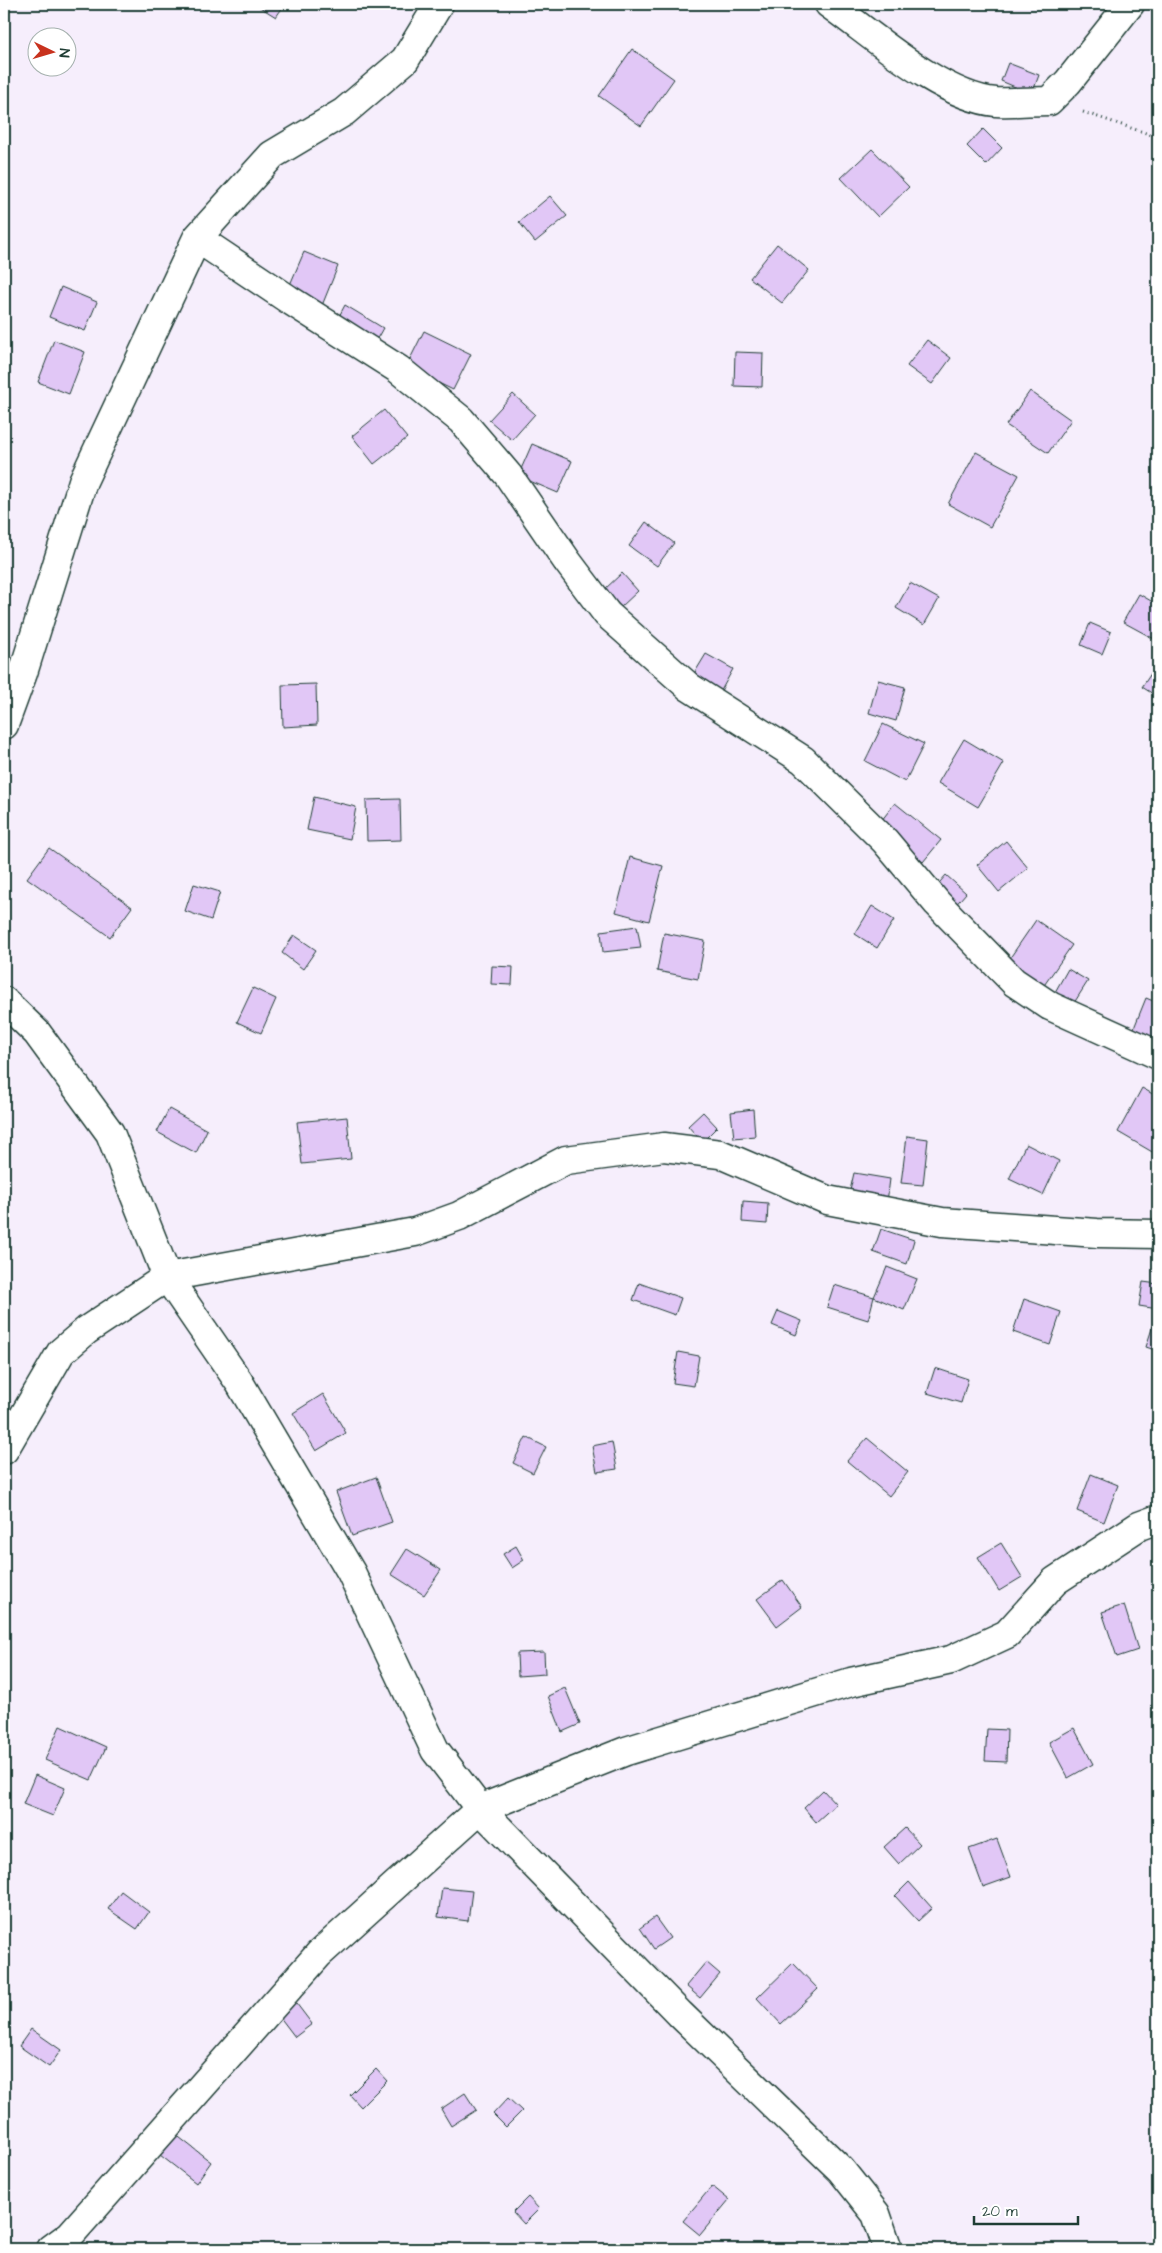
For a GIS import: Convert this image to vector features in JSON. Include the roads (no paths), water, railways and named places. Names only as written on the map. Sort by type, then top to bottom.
[{"type":"street","points":[[4,726],[23,673],[83,481],[197,238],[272,155],[344,112],[405,60],[439,4]]},
{"type":"street","points":[[829,4],[886,48],[954,90],[994,102],[1049,101],[1068,82],[1130,4]]},
{"type":"street","points":[[197,238],[398,369],[461,420],[508,475],[606,614],[689,687],[803,760],[885,841],[937,903],[1014,982],[1050,1006],[1158,1055]]},
{"type":"street","points":[[4,1001],[37,1033],[110,1133],[168,1277],[239,1382],[351,1572],[435,1750],[480,1809],[680,2014],[840,2170],[876,2214],[888,2249]]},
{"type":"street","points":[[4,1450],[61,1352],[87,1330],[168,1277],[415,1232],[460,1216],[566,1160],[664,1147],[720,1154],[827,1200],[942,1222],[1097,1233],[1158,1234]]},
{"type":"street","points":[[51,2249],[70,2234],[320,1954],[480,1809],[626,1751],[851,1682],[951,1660],[1007,1634],[1055,1581],[1139,1526],[1158,1518]]}]
